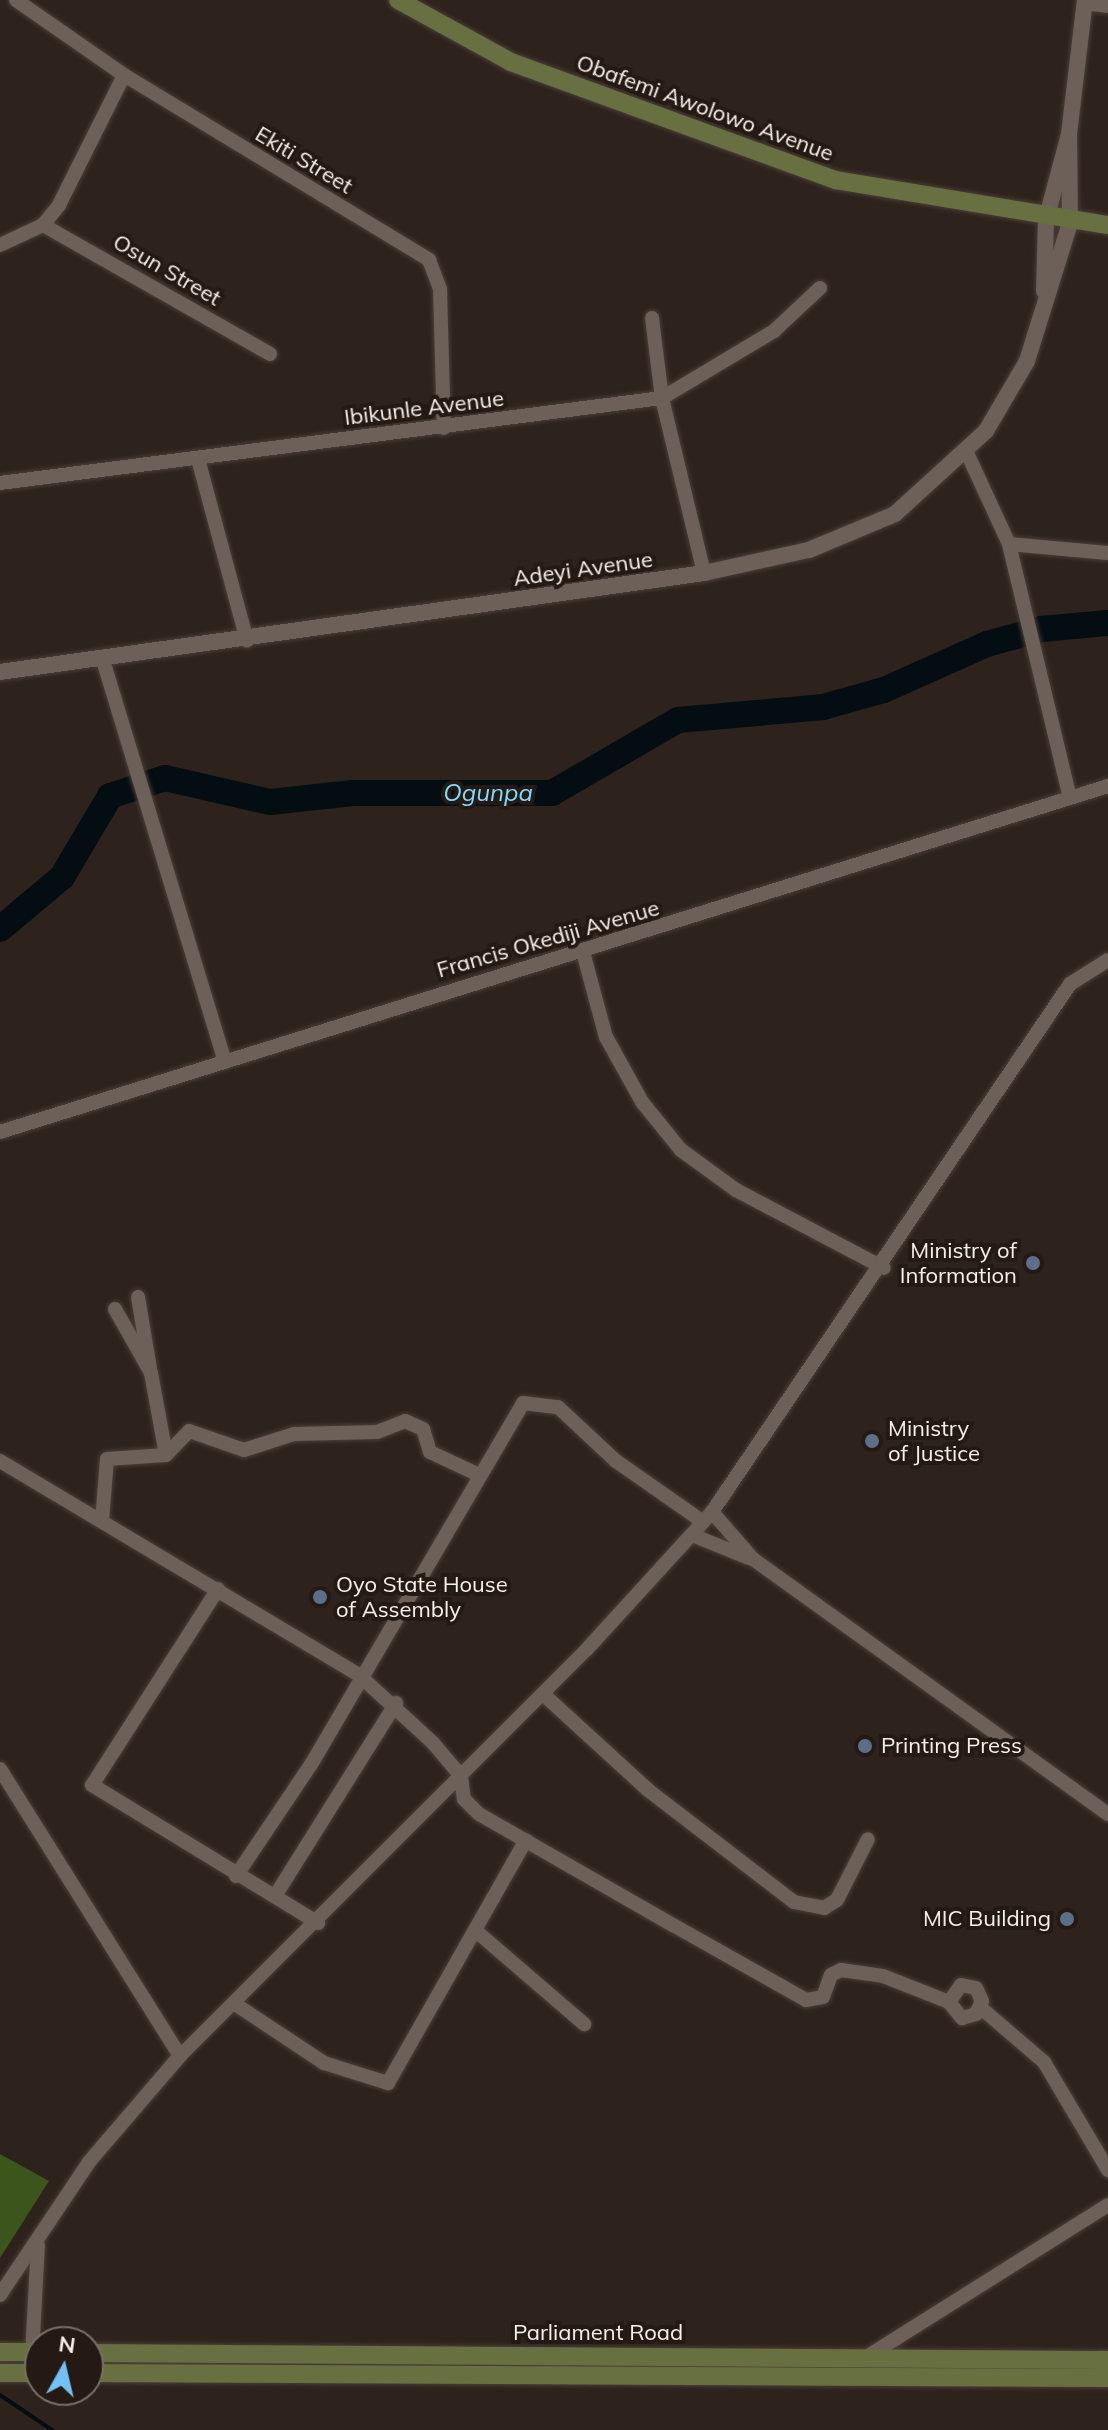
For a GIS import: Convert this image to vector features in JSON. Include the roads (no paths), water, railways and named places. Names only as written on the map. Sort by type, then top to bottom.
[{"type":"main road","name":"Obafemi Awolowo Avenue","points":[[398,0],[511,62],[706,137],[836,180],[1046,220],[1108,225]]},
{"type":"main road","points":[[0,2352],[24,2352]]},
{"type":"main road","name":"Parliament Road","points":[[104,2353],[860,2367],[1108,2378]]},
{"type":"main road","name":"Parliament Road","points":[[104,2373],[860,2367],[1108,2360]]},
{"type":"main road","points":[[0,2373],[24,2373]]},
{"type":"street","name":"Ekiti Street","points":[[16,0],[124,75],[429,260],[440,289],[444,428]]},
{"type":"street","points":[[1070,223],[1069,134],[1085,1],[1108,6]]},
{"type":"street","points":[[0,245],[43,225],[124,75]]},
{"type":"street","name":"Adeyi Avenue","points":[[1044,297],[1046,220],[1069,134]]},
{"type":"street","name":"Adeyi Avenue","points":[[0,672],[247,640],[704,573],[809,550],[895,514],[967,453],[1027,361],[1044,297],[1070,223]]},
{"type":"street","name":"Osun Street","points":[[43,225],[270,354]]},
{"type":"street","name":"Ibikunle Avenue","points":[[0,483],[662,398],[774,331],[820,288]]},
{"type":"street","points":[[652,318],[662,398],[704,573]]},
{"type":"street","points":[[967,453],[1009,544],[1034,637],[1070,798]]},
{"type":"street","points":[[198,459],[247,640]]},
{"type":"street","points":[[1009,544],[1108,553]]},
{"type":"street","points":[[102,657],[142,800],[225,1062]]},
{"type":"street","name":"Francis Okediji Avenue","points":[[0,1132],[1108,786]]},
{"type":"street","points":[[583,952],[606,1037],[642,1102],[681,1150],[736,1190],[884,1268]]},
{"type":"street","points":[[0,2295],[89,2162],[180,2056],[318,1923],[543,1694],[708,1517],[884,1268],[1070,984],[1108,960]]},
{"type":"street","points":[[138,1297],[166,1455]]},
{"type":"street","points":[[115,1309],[151,1373]]},
{"type":"street","points":[[236,1876],[523,1403],[535,1399],[558,1407],[616,1461],[708,1517],[753,1559],[1108,1814]]},
{"type":"street","points":[[102,1521],[107,1459],[166,1455],[189,1431],[244,1450],[294,1434],[377,1432],[405,1421],[423,1429],[430,1452],[479,1475]]},
{"type":"street","points":[[0,1461],[360,1676],[396,1703],[461,1776],[464,1799],[479,1814],[806,2000],[818,2001],[841,1970],[883,1976],[949,2002],[962,2018],[981,2008]]},
{"type":"street","points":[[692,1535],[753,1559]]},
{"type":"street","points":[[218,1589],[92,1785],[236,1876],[318,1923]]},
{"type":"street","points":[[543,1694],[648,1790],[794,1902],[824,1908],[837,1900],[868,1839]]},
{"type":"street","points":[[275,1896],[396,1703]]},
{"type":"street","points":[[0,1769],[180,2056]]},
{"type":"street","points":[[235,2004],[324,2063],[388,2083],[526,1840]]},
{"type":"street","points":[[476,1931],[584,2024]]},
{"type":"street","points":[[949,2002],[955,1989],[969,1985],[980,1994],[981,2008],[1044,2062],[1108,2170]]},
{"type":"street","points":[[860,2367],[1108,2205]]},
{"type":"street","points":[[37,2326],[39,2240]]},
{"type":"waterway","name":"Ogunpa","points":[[0,929],[62,877],[110,796],[165,778],[270,802],[353,793],[552,793],[678,720],[823,707],[884,690],[987,644],[1041,629],[1108,623]]},
{"type":"waterway","points":[[0,2395],[52,2430]]},
{"type":"place","name":"Ministry of Information","points":[[1033,1263]]},
{"type":"place","name":"Ministry of Justice","points":[[872,1441]]},
{"type":"place","name":"Oyo State House of Assembly","points":[[320,1597]]},
{"type":"place","name":"Printing Press","points":[[865,1746]]},
{"type":"place","name":"MIC Building","points":[[1067,1919]]}]
